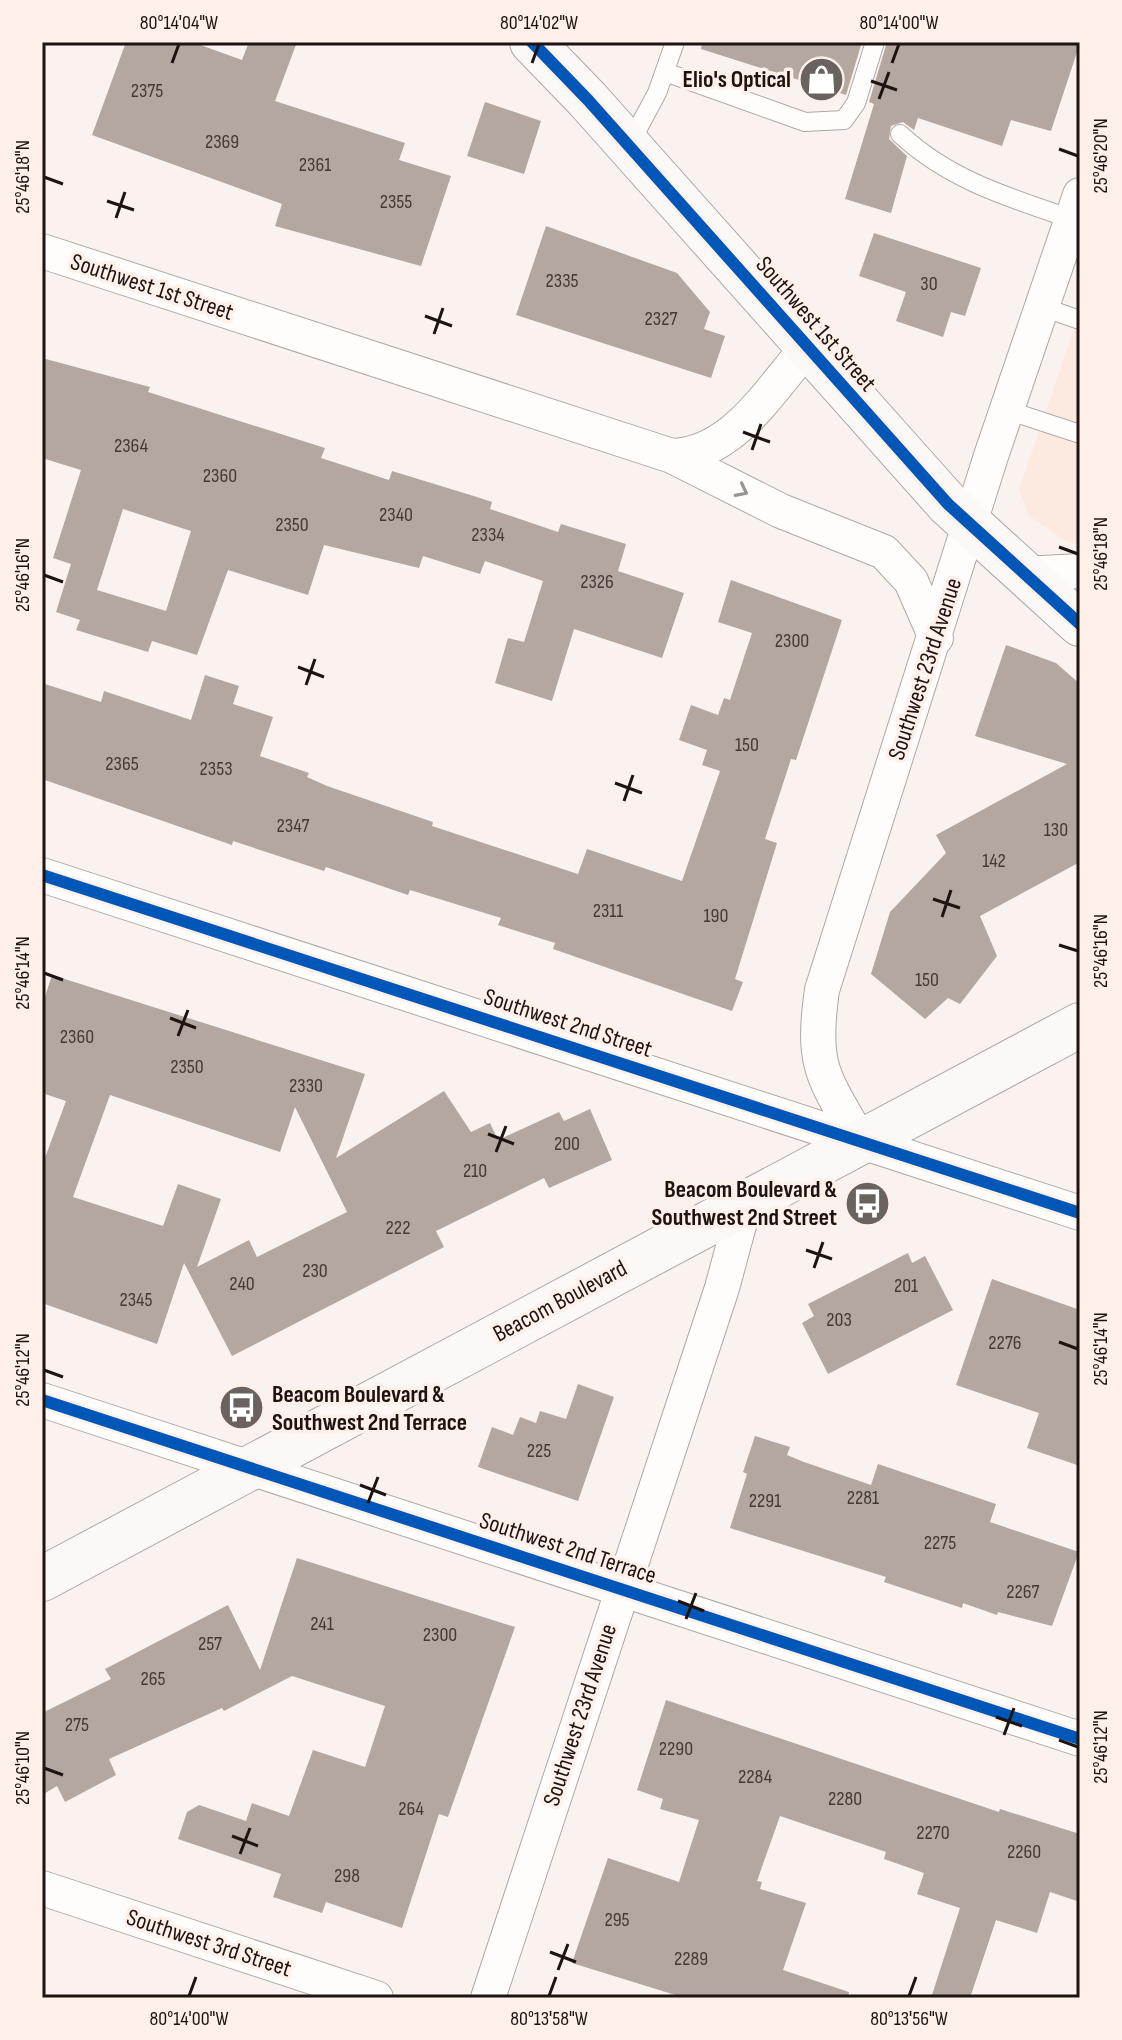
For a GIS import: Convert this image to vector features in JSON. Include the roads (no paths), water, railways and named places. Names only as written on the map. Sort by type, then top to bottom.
[{"type":"main road","name":"Southwest 1st Street","points":[[532,42],[808,347],[893,446],[970,526],[1080,624]]},
{"type":"main road","name":"Beacom Boulevard","points":[[42,1579],[1080,1025]]},
{"type":"street","name":"Southwest 23rd Avenue","points":[[860,1141],[821,1073],[816,1035],[822,990],[1007,410],[1076,207]]},
{"type":"street","name":"Southwest 1st Street","points":[[42,251],[672,456],[781,511],[884,552],[911,581],[936,638]]},
{"type":"street","name":"Southwest 1st Street","points":[[672,456],[692,455],[720,443],[808,347]]},
{"type":"street","points":[[1023,574],[1080,571]]},
{"type":"street","name":"Southwest 2nd Street","points":[[42,875],[1080,1213]]},
{"type":"street","name":"Southwest 23rd Avenue","points":[[488,1998],[722,1288],[745,1203]]},
{"type":"street","name":"Southwest 2nd Terrace","points":[[42,1400],[1080,1739]]},
{"type":"street","name":"Southwest 3rd Street","points":[[42,1888],[376,1998]]},
{"type":"lane","points":[[628,146],[665,72],[675,42]]},
{"type":"lane","points":[[665,72],[805,122],[844,120],[856,103],[875,42]]},
{"type":"lane","points":[[900,134],[922,155],[961,178],[1076,207]]},
{"type":"lane","points":[[1042,307],[1080,320]]},
{"type":"lane","points":[[1007,410],[1078,428]]},
{"type":"place","name":"Elio's Optical","points":[[822,79]]},
{"type":"place","name":"Beacom Boulevard & Southwest 2nd Street","points":[[868,1203]]},
{"type":"place","name":"Beacom Boulevard & Southwest 2nd Terrace","points":[[241,1408]]}]
